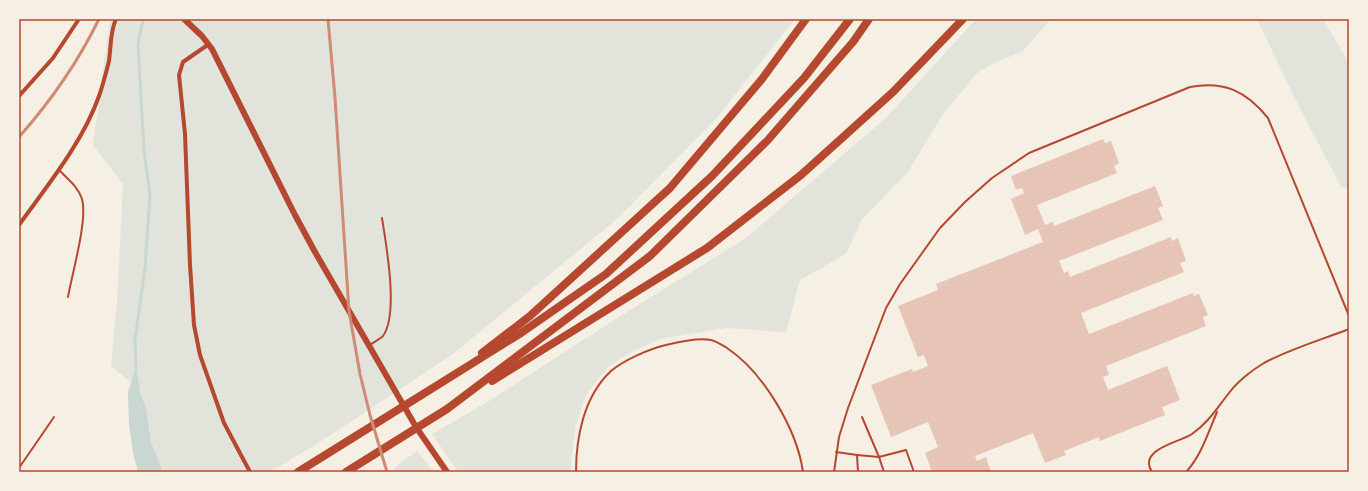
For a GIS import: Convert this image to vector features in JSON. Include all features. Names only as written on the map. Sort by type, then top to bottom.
[{"type":"highway","points":[[433,389],[530,316],[670,188],[762,79],[806,19]]},
{"type":"highway","points":[[298,472],[521,333],[606,274],[712,176],[804,78],[850,19]]},
{"type":"highway","points":[[444,411],[650,256],[767,141],[853,42],[869,19]]},
{"type":"highway","points":[[346,472],[707,248],[801,175],[893,92],[963,19]]},
{"type":"main road","points":[[184,19],[192,25],[209,44],[295,215],[416,427],[447,472]]},
{"type":"street","points":[[19,96],[53,58],[79,19]]},
{"type":"street","points":[[19,225],[80,137],[90,119],[99,96],[109,60],[113,25],[116,19]]},
{"type":"street","points":[[209,44],[183,62],[179,75],[185,134],[194,325],[200,355],[224,423],[250,472]]},
{"type":"lane","points":[[834,472],[838,437],[886,308],[900,284],[940,228],[965,202],[992,178],[1029,153],[1190,87],[1218,85],[1234,89],[1255,104],[1268,118],[1349,316]]},
{"type":"lane","points":[[58,169],[78,190],[84,211],[83,224],[68,297]]},
{"type":"lane","points":[[369,346],[383,336],[388,324],[391,280],[382,218]]},
{"type":"lane","points":[[1152,472],[1150,461],[1154,452],[1162,447],[1191,435],[1205,424],[1230,392],[1246,376],[1262,364],[1280,355],[1349,329]]},
{"type":"lane","points":[[576,472],[579,434],[589,402],[599,385],[611,371],[630,360],[662,346],[695,340],[711,340],[733,352],[754,371],[769,391],[781,411],[792,436],[801,459],[803,472]]},
{"type":"lane","points":[[1186,472],[1201,450],[1218,409]]},
{"type":"lane","points":[[19,468],[54,417]]},
{"type":"lane","points":[[862,417],[884,472]]},
{"type":"lane","points":[[836,452],[879,457],[906,450],[914,472]]},
{"type":"lane","points":[[857,455],[858,472]]},
{"type":"shaded area","points":[[110,19],[795,19],[715,120],[617,219],[453,354],[320,442],[270,472],[163,472],[151,442],[146,408],[141,391],[111,366],[117,302],[123,184],[93,145]]},
{"type":"shaded area","points":[[976,19],[1051,19],[1022,52],[994,63],[978,72],[943,114],[908,172],[862,219],[846,254],[800,280],[786,332],[726,328],[660,339],[628,354],[607,368],[586,395],[576,424],[571,472],[458,472],[432,434],[484,404],[622,315],[746,238],[886,118]]},
{"type":"shaded area","points":[[1257,19],[1323,19],[1349,63],[1349,74],[1347,78],[1349,81],[1349,191],[1340,185],[1294,97]]},
{"type":"shaded area","points":[[136,366],[140,391],[146,408],[151,442],[163,472],[138,472],[133,453],[129,423],[128,392]]},
{"type":"shaded area","points":[[417,451],[434,472],[395,472],[394,468]]},
{"type":"building","points":[[1103,139],[1105,143],[1111,141],[1119,163],[1114,166],[1117,173],[1037,205],[1045,225],[1053,222],[1054,226],[1155,186],[1163,206],[1158,208],[1163,220],[1059,261],[1064,273],[1068,271],[1070,277],[1171,237],[1172,241],[1178,238],[1186,261],[1180,263],[1184,272],[1081,313],[1089,334],[1193,293],[1194,296],[1199,294],[1208,315],[1203,317],[1206,326],[1106,366],[1109,375],[1103,377],[1108,390],[1167,366],[1180,400],[1162,407],[1165,415],[1100,441],[1099,437],[1064,451],[1066,455],[1045,463],[1033,433],[975,456],[977,461],[986,457],[991,472],[932,472],[925,453],[938,447],[928,422],[891,437],[871,385],[912,369],[913,372],[928,366],[924,355],[918,357],[898,306],[938,290],[936,284],[1043,242],[1038,229],[1025,235],[1011,199],[1024,193],[1022,188],[1016,190],[1011,176]]},
{"type":"waterway","points":[[136,368],[135,340],[145,267],[150,195],[144,151],[138,44],[143,19]]},
{"type":"railway","points":[[19,137],[63,81],[82,51],[99,19]]},
{"type":"railway","points":[[328,19],[335,98],[349,311],[360,374],[370,415],[387,472]]}]
